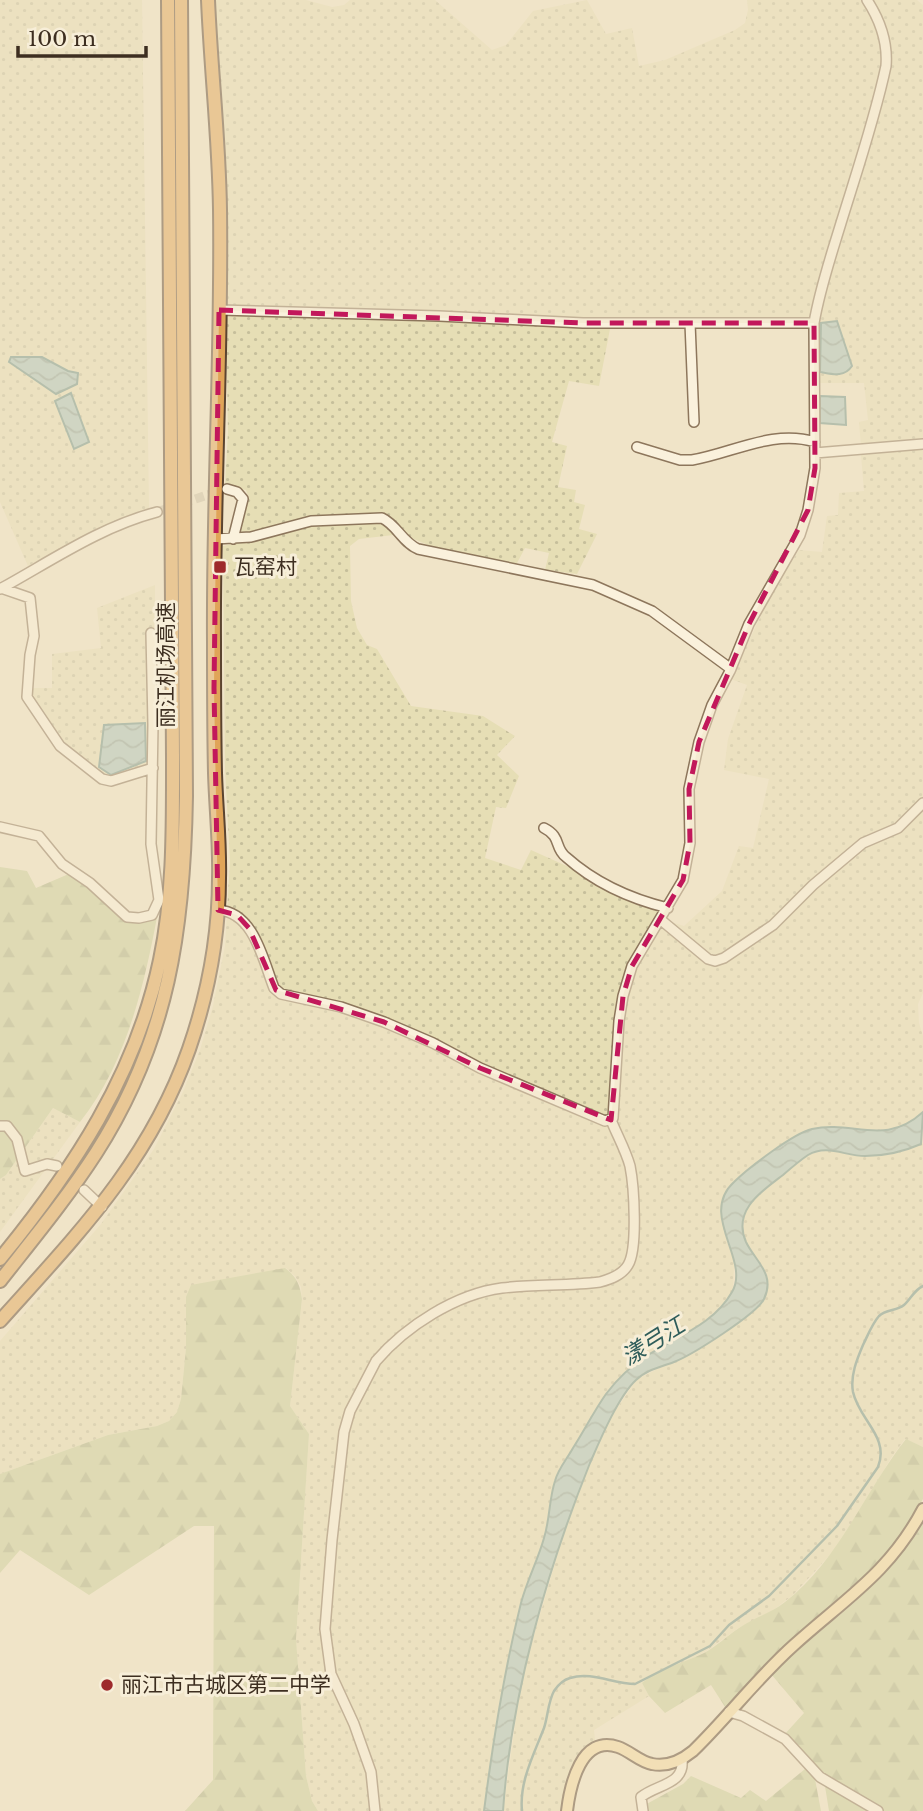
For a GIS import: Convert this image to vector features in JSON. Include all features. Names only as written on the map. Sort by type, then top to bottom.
[{"type":"highway","name":"丽江机场高速","points":[[0,1259],[71,1166],[111,1099],[129,1059],[150,998],[160,959],[168,908],[172,859],[173,769],[169,0]]},
{"type":"highway","name":"丽江机场高速","points":[[0,1281],[82,1174],[123,1105],[150,1043],[169,982],[176,948],[184,883],[186,796],[181,0]]},
{"type":"highway","points":[[0,1321],[102,1207],[145,1144],[182,1068],[197,1025],[209,974],[218,910],[219,861],[214,674],[219,178],[208,0]]},
{"type":"main road","points":[[567,1811],[575,1772],[585,1756],[594,1749],[617,1747],[653,1765],[668,1764],[693,1751],[793,1645],[882,1569],[906,1539],[923,1509]]},
{"type":"street","points":[[375,1811],[371,1772],[354,1724],[334,1683],[326,1641],[332,1540],[347,1421],[376,1361],[403,1335],[458,1302],[480,1293],[501,1289],[600,1282],[623,1272],[629,1263],[633,1252],[634,1199],[630,1165],[611,1120],[623,996],[632,966],[683,880],[689,854],[689,789],[699,741],[712,705],[749,624],[804,523],[814,483],[814,323],[827,264],[841,225],[886,66],[883,32],[867,0]]},
{"type":"street","points":[[219,310],[583,323],[814,323]]},
{"type":"street","points":[[691,323],[695,422]]},
{"type":"street","points":[[636,447],[680,460],[692,460],[780,437],[815,442]]},
{"type":"street","points":[[815,453],[923,444]]},
{"type":"street","points":[[227,489],[237,492],[243,499],[233,539]]},
{"type":"street","points":[[0,589],[108,530],[157,512]]},
{"type":"street","points":[[215,539],[233,539],[311,521],[382,518],[390,523],[405,541],[418,549],[593,585],[652,611],[730,668]]},
{"type":"street","points":[[0,589],[30,598],[34,636],[27,697],[65,752],[78,758],[102,779],[111,781],[153,768]]},
{"type":"street","points":[[0,827],[39,835],[62,864],[90,883],[127,917],[150,916],[155,911],[159,900],[151,844],[151,633]]},
{"type":"street","points":[[661,920],[708,959],[715,961],[724,958],[777,922],[813,884],[863,843],[898,828],[923,803]]},
{"type":"street","points":[[544,828],[556,836],[563,855],[602,881],[628,895],[668,908]]},
{"type":"street","points":[[218,910],[237,915],[249,928],[274,988],[281,994],[341,1007],[384,1022],[433,1043],[480,1068],[605,1121],[611,1120]]},
{"type":"street","points":[[0,1126],[7,1126],[14,1133],[25,1171],[47,1164],[57,1166]]},
{"type":"street","points":[[84,1189],[102,1207]]},
{"type":"street","points":[[729,1712],[743,1716],[785,1739],[820,1777],[878,1811]]},
{"type":"street","points":[[643,1811],[642,1797],[676,1780],[683,1767],[682,1759]]},
{"type":"highlighted area","points":[[219,310],[583,323],[814,323],[815,468],[808,510],[749,624],[699,742],[689,789],[690,843],[683,880],[632,966],[623,996],[611,1120],[480,1068],[384,1022],[276,990],[249,928],[237,915],[218,910],[214,688]]},
{"type":"shaded area","points":[[0,0],[142,0],[149,509],[100,527],[28,566],[0,502]]},
{"type":"shaded area","points":[[215,0],[306,0],[332,7],[344,5],[350,0],[435,0],[492,50],[506,45],[533,11],[587,0],[606,34],[632,28],[639,66],[665,60],[735,30],[745,23],[747,0],[917,0],[923,5],[923,438],[861,446],[859,422],[868,420],[864,383],[819,383],[818,317],[612,319],[226,305],[225,153]]},
{"type":"shaded area","points":[[236,315],[457,320],[610,329],[599,386],[569,381],[552,442],[567,446],[558,487],[576,490],[574,502],[585,505],[579,529],[597,534],[577,574],[545,570],[549,553],[525,548],[516,565],[435,548],[402,534],[359,539],[350,546],[351,601],[357,628],[367,645],[377,649],[411,706],[483,716],[515,736],[497,755],[519,776],[506,808],[496,807],[485,858],[521,870],[531,850],[644,904],[669,913],[668,921],[684,926],[722,891],[739,846],[753,848],[769,779],[724,770],[728,739],[747,685],[731,679],[771,594],[799,550],[822,552],[827,516],[838,515],[839,493],[864,491],[861,455],[923,448],[923,993],[918,1004],[923,1036],[923,1112],[907,1125],[894,1129],[881,1131],[825,1127],[805,1131],[733,1183],[725,1194],[721,1214],[734,1263],[733,1291],[695,1330],[651,1353],[623,1374],[605,1396],[551,1495],[545,1537],[522,1601],[495,1728],[484,1811],[318,1811],[312,1801],[306,1776],[296,1639],[309,1434],[290,1406],[302,1300],[301,1287],[295,1276],[286,1268],[186,1297],[186,1348],[181,1399],[177,1412],[169,1421],[157,1426],[108,1435],[0,1474],[0,1341],[101,1224],[154,1149],[183,1092],[200,1050],[213,1006],[225,946],[230,861],[225,769],[223,546],[236,543],[249,498],[246,490],[225,486],[228,432],[226,318]]},
{"type":"shaded area","points":[[155,585],[156,766],[147,765],[108,777],[67,748],[32,699],[33,688],[52,688],[52,654],[101,648],[97,608]]},
{"type":"shaded area","points":[[53,1108],[80,1122],[0,1232],[0,1179],[6,1175]]},
{"type":"shaded area","points":[[923,1143],[923,1447],[905,1439],[840,1544],[793,1595],[705,1652],[642,1683],[649,1696],[594,1730],[595,1740],[580,1754],[568,1781],[562,1811],[503,1811],[522,1676],[568,1519],[607,1423],[637,1379],[701,1348],[725,1333],[764,1301],[767,1274],[747,1245],[743,1232],[744,1218],[751,1199],[810,1154],[830,1150],[859,1156],[888,1155]]},
{"type":"green space","points":[[0,867],[27,871],[36,888],[71,873],[123,918],[133,923],[157,917],[146,971],[130,1025],[121,1051],[96,1100],[80,1122],[53,1108],[6,1175],[0,1179]]},
{"type":"green space","points":[[285,1268],[297,1282],[302,1299],[290,1406],[309,1434],[296,1639],[306,1776],[312,1801],[318,1811],[185,1811],[213,1780],[214,1526],[194,1526],[89,1595],[20,1550],[0,1573],[0,1474],[108,1435],[157,1426],[169,1421],[177,1412],[181,1399],[186,1348],[186,1297],[191,1285]]},
{"type":"green space","points":[[906,1439],[923,1447],[923,1499],[883,1560],[863,1581],[790,1642],[744,1688],[727,1710],[711,1685],[665,1713],[649,1696],[642,1683],[709,1650],[739,1628],[780,1606],[804,1585],[836,1546]]},
{"type":"green space","points":[[923,1523],[923,1811],[829,1811],[823,1774],[784,1735],[804,1713],[771,1674],[872,1586],[908,1546]]},
{"type":"green space","points":[[805,1769],[815,1779],[821,1811],[645,1811],[643,1806],[683,1784],[691,1776],[741,1798],[750,1790],[766,1801]]},
{"type":"water","points":[[837,321],[852,366],[842,374],[820,372],[821,323]]},
{"type":"water","points":[[11,357],[42,357],[68,371],[78,373],[77,384],[56,394],[9,362]]},
{"type":"water","points":[[71,393],[89,442],[74,449],[55,401]]},
{"type":"water","points":[[820,396],[845,397],[846,425],[820,423]]},
{"type":"water","points":[[145,723],[146,761],[111,775],[99,767],[104,725]]},
{"type":"water","points":[[923,1112],[921,1144],[894,1153],[872,1156],[829,1150],[815,1152],[758,1195],[746,1211],[743,1231],[746,1242],[766,1275],[768,1282],[764,1299],[750,1314],[709,1343],[640,1377],[623,1397],[610,1419],[574,1504],[533,1634],[514,1723],[503,1811],[484,1811],[509,1654],[523,1595],[546,1531],[556,1477],[602,1401],[620,1377],[642,1359],[716,1313],[732,1292],[736,1279],[735,1266],[723,1223],[721,1209],[724,1195],[750,1168],[804,1132],[827,1127],[869,1130],[895,1128]]},
{"type":"waterway","points":[[522,1811],[528,1768],[544,1728],[552,1695],[561,1683],[570,1678],[586,1676],[635,1684],[710,1646],[729,1625],[769,1596],[837,1526],[878,1467],[881,1456],[877,1437],[853,1392],[853,1374],[858,1356],[879,1316],[901,1307],[923,1286]]},
{"type":"tunnel","points":[[157,512],[219,491]]},
{"type":"place","name":"瓦窑村","points":[[220,567]]},
{"type":"place","name":"丽江市古城区第二中学","points":[[107,1685]]},
{"type":"water label","name":"漾弓江","points":[[653,1341]]}]
